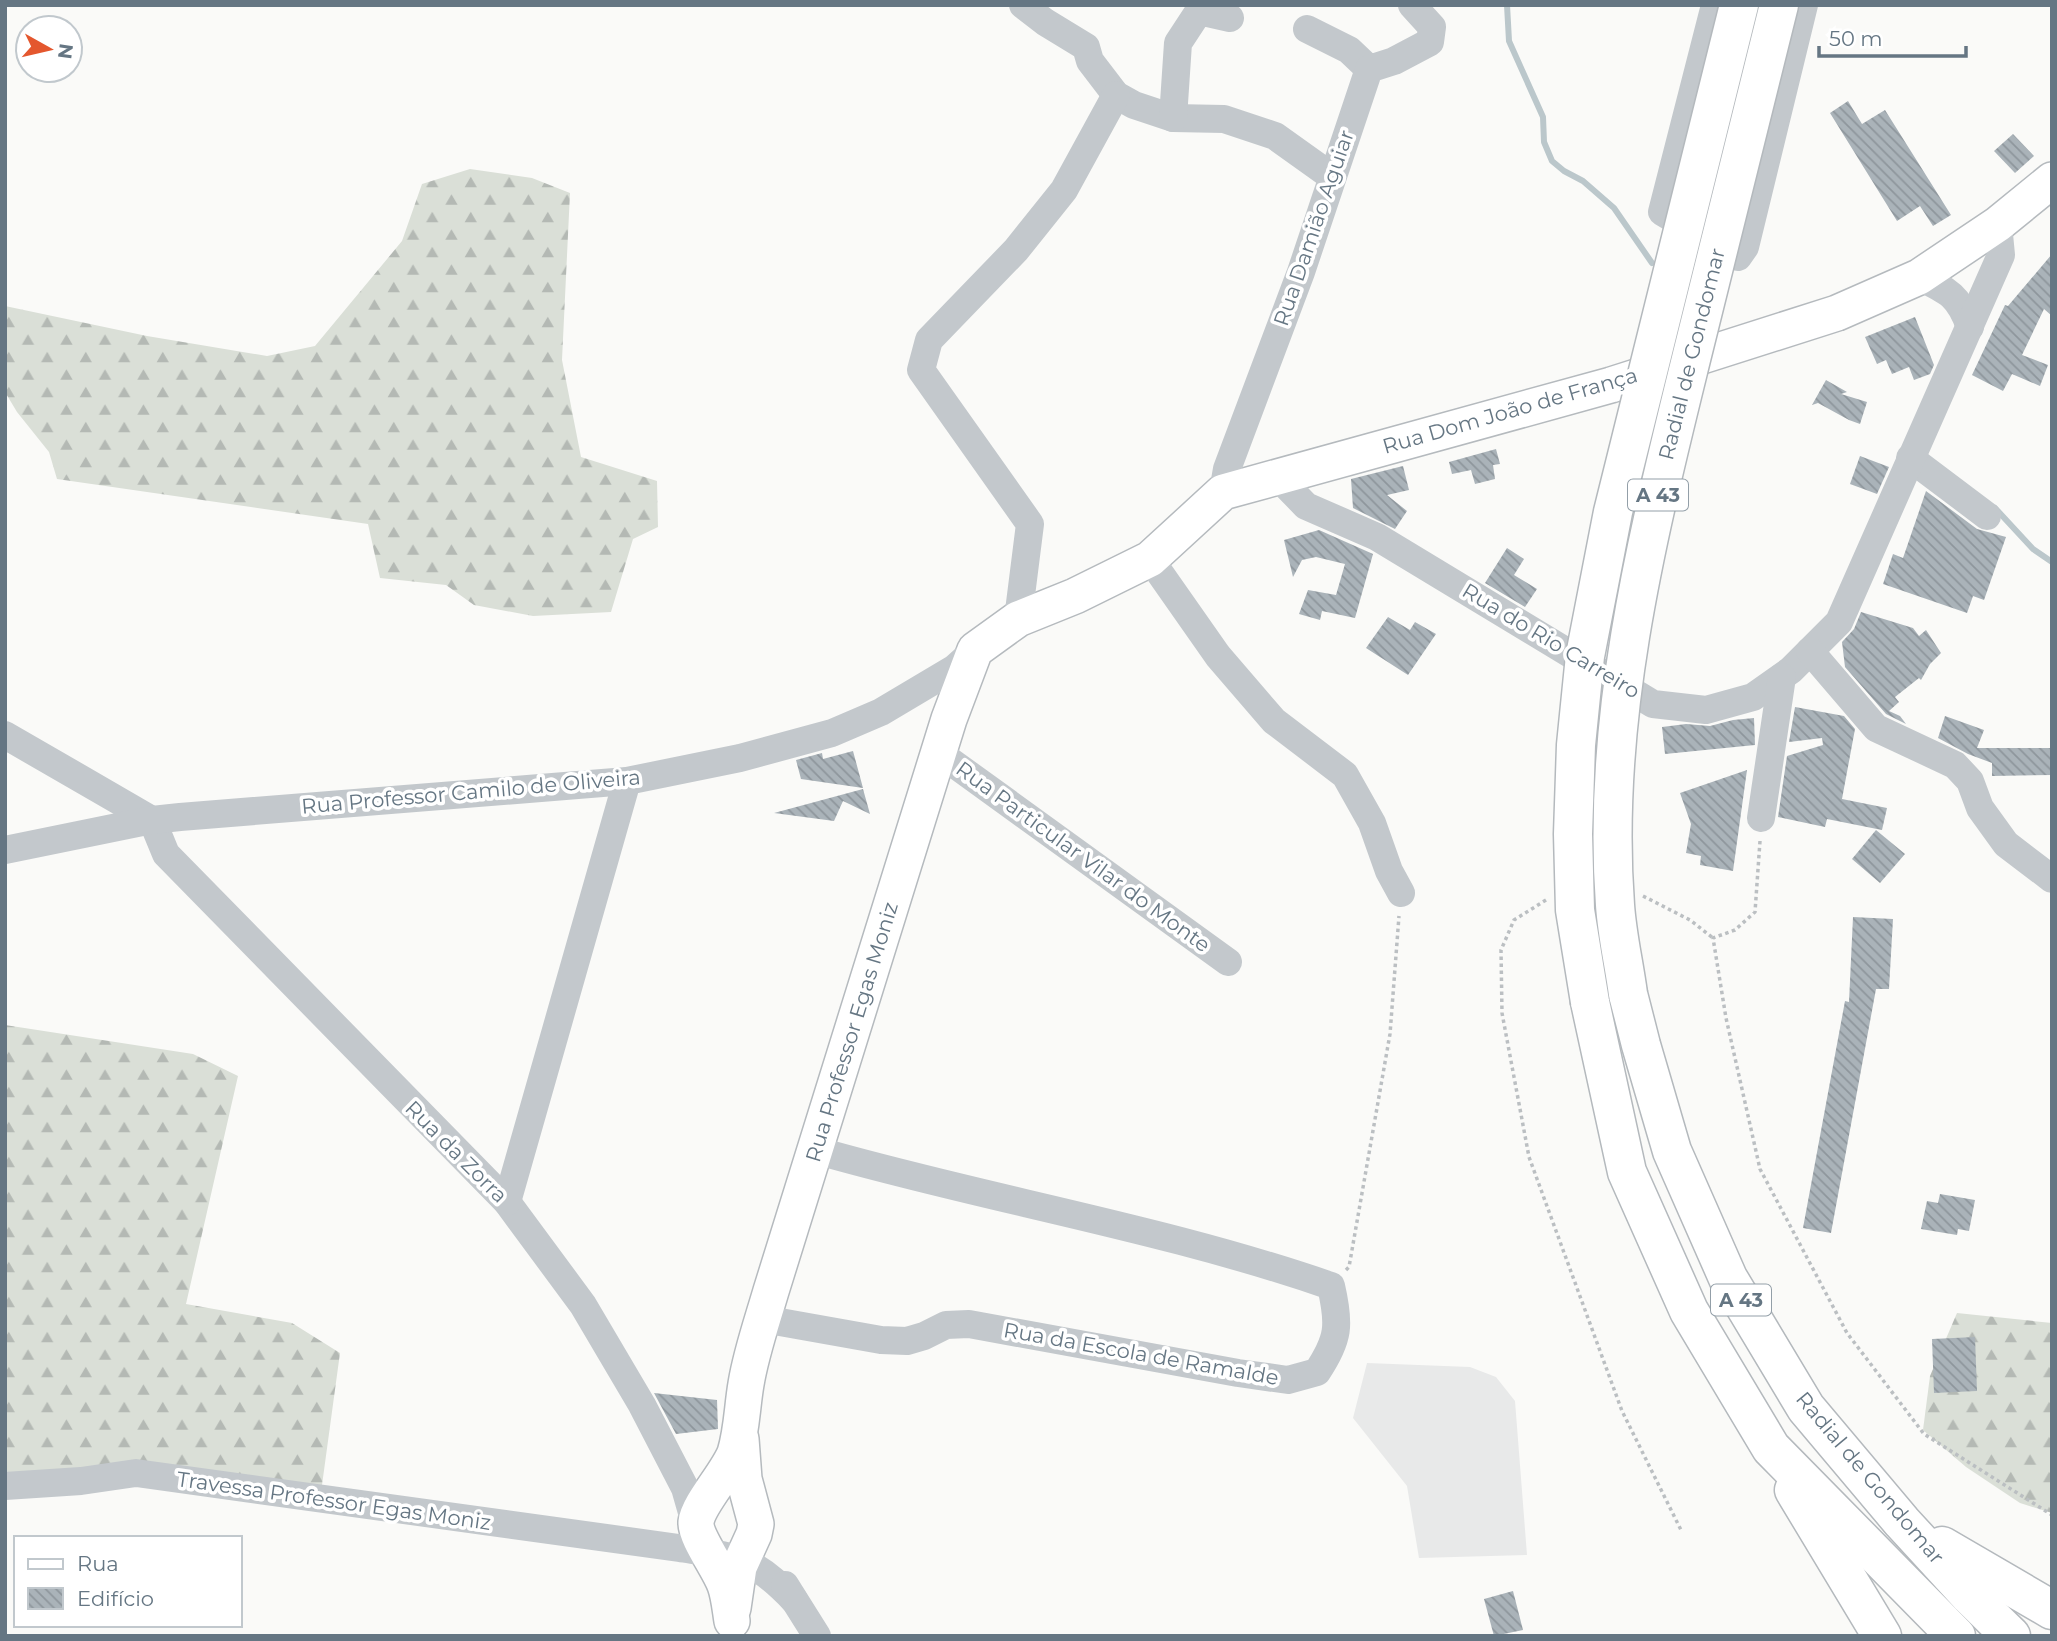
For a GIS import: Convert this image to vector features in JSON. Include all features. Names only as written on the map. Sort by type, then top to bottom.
[{"type":"highway","name":"Radial de Gondomar","points":[[1739,5],[1613,513],[1585,656],[1576,745],[1573,834],[1575,910],[1590,1002],[1627,1172],[1689,1311],[1771,1448],[1956,1636]]},
{"type":"highway","name":"Radial de Gondomar","points":[[1779,5],[1652,517],[1624,661],[1615,746],[1615,906],[1628,994],[1672,1151],[1728,1278],[1806,1408],[1902,1521],[1969,1595],[2011,1636]]},
{"type":"highway","points":[[1771,1448],[1815,1528],[1882,1636]]},
{"type":"highway","points":[[1902,1521],[1988,1575],[2052,1610]]},
{"type":"main road","name":"Rua Dom João de França","points":[[975,650],[1018,619],[1075,596],[1150,559],[1223,492],[1611,385],[1836,313],[1919,277],[1998,225],[2052,180]]},
{"type":"main road","name":"Rua Professor Egas Moniz","points":[[732,1629],[708,1536],[726,1473],[734,1455],[746,1384],[763,1319],[939,753],[975,650]]},
{"type":"main road","name":"Rua Professor Egas Moniz","points":[[708,1536],[748,1496],[741,1461],[742,1416]]},
{"type":"street","points":[[1023,5],[1086,47],[1090,61],[1116,95],[1134,105],[1172,118],[1224,118],[1275,135],[1331,176]]},
{"type":"street","points":[[1307,29],[1349,51],[1369,69],[1394,61],[1430,43],[1432,27],[1412,5]]},
{"type":"street","points":[[1715,5],[1662,212],[1738,257],[1745,247],[1804,5]]},
{"type":"street","points":[[1172,118],[1178,43],[1199,11],[1230,18]]},
{"type":"street","name":"Rua Damião Aguiar","points":[[1223,492],[1227,469],[1272,352],[1369,69]]},
{"type":"street","points":[[1018,619],[1030,524],[921,370],[929,340],[1016,250],[1064,190],[1116,95]]},
{"type":"street","name":"Rua do Rio Carreiro","points":[[1277,476],[1306,506],[1397,548],[1653,704],[1706,710],[1753,697],[1782,677],[1839,622],[2001,255],[1998,225]]},
{"type":"street","points":[[1919,277],[1945,289],[1962,306],[1970,327]]},
{"type":"street","points":[[1910,458],[1987,516]]},
{"type":"street","points":[[1150,559],[1218,656],[1274,720],[1345,775],[1372,823],[1388,871],[1401,893]]},
{"type":"street","name":"Rua Professor Camilo de Oliveira","points":[[5,850],[152,820],[627,781],[740,758],[832,733],[881,712],[955,668],[975,650]]},
{"type":"street","points":[[1810,651],[1876,728],[1955,765],[1970,781],[1980,808],[2006,844],[2052,878]]},
{"type":"street","points":[[1761,818],[1782,677]]},
{"type":"street","points":[[5,734],[152,820]]},
{"type":"street","name":"Rua Particular Vilar do Monte","points":[[939,753],[1228,962]]},
{"type":"street","points":[[507,1202],[627,781]]},
{"type":"street","name":"Rua da Zorra","points":[[152,820],[166,854],[507,1202],[583,1305],[666,1449],[708,1536],[767,1550],[794,1601]]},
{"type":"street","points":[[815,1150],[909,1176],[1207,1248],[1331,1286]]},
{"type":"street","name":"Rua da Escola de Ramalde","points":[[763,1319],[881,1340],[907,1340],[924,1336],[946,1325],[969,1324],[1288,1380],[1317,1372],[1332,1350],[1337,1315],[1331,1286]]},
{"type":"street","name":"Travessa Professor Egas Moniz","points":[[5,1486],[81,1481],[136,1473],[708,1536]]},
{"type":"street","points":[[708,1536],[768,1574],[794,1601],[817,1636]]},
{"type":"street","points":[[732,1629],[740,1605],[750,1595],[760,1591],[781,1592],[794,1601]]},
{"type":"path","points":[[1713,938],[1735,930],[1755,912],[1761,818]]},
{"type":"path","points":[[1331,1286],[1349,1267],[1367,1171],[1390,1034],[1401,893]]},
{"type":"path","points":[[1632,894],[1644,896],[1690,920],[1713,938],[1726,1018],[1760,1169],[1847,1333],[1924,1434],[2052,1515]]},
{"type":"path","points":[[1555,898],[1542,901],[1514,920],[1501,950],[1502,1013],[1529,1157],[1622,1411],[1681,1530]]},
{"type":"shaded area","points":[[1367,1363],[1470,1367],[1496,1377],[1515,1401],[1527,1555],[1419,1558],[1407,1486],[1353,1418]]},
{"type":"green space","points":[[470,169],[532,178],[570,193],[562,360],[581,457],[657,481],[658,527],[633,539],[611,612],[533,616],[474,605],[446,585],[380,578],[368,524],[57,479],[49,452],[17,412],[5,392],[5,306],[147,336],[267,356],[315,346],[402,241],[422,184]]},
{"type":"green space","points":[[5,1025],[193,1054],[238,1076],[186,1304],[292,1323],[340,1353],[322,1485],[5,1474]]},
{"type":"green space","points":[[1957,1313],[2052,1323],[2052,1513],[2020,1503],[1966,1467],[1923,1430],[1930,1376]]},
{"type":"building","points":[[1848,101],[1862,124],[1885,110],[1951,215],[1933,226],[1920,206],[1897,221],[1830,113]]},
{"type":"building","points":[[2013,134],[2034,156],[2015,173],[1994,151]]},
{"type":"building","points":[[2052,254],[2052,316],[2044,309],[2022,355],[2048,365],[2040,386],[2012,374],[2003,391],[1972,375],[2005,305],[2008,306]]},
{"type":"building","points":[[1915,317],[1934,365],[1930,374],[1914,380],[1909,367],[1892,374],[1886,360],[1877,364],[1865,337]]},
{"type":"building","points":[[1826,380],[1847,392],[1841,394],[1867,402],[1860,424],[1818,403],[1812,405]]},
{"type":"building","points":[[1496,449],[1500,464],[1493,465],[1495,479],[1475,484],[1471,470],[1452,474],[1449,462]]},
{"type":"building","points":[[1860,456],[1889,467],[1877,494],[1850,484]]},
{"type":"building","points":[[1403,466],[1409,490],[1387,495],[1407,511],[1395,529],[1353,508],[1351,479]]},
{"type":"building","points":[[1926,491],[1977,529],[2006,537],[1984,600],[1973,596],[1967,613],[1883,584],[1893,554],[1903,558]]},
{"type":"building","points":[[1319,530],[1373,554],[1355,618],[1322,611],[1320,620],[1299,614],[1308,590],[1336,595],[1345,564],[1316,557],[1302,560],[1293,577],[1284,540]]},
{"type":"building","points":[[1507,548],[1524,559],[1514,575],[1537,589],[1525,607],[1485,583]]},
{"type":"building","points":[[1861,612],[1913,628],[1919,636],[1926,630],[1941,653],[1930,664],[1921,680],[1919,678],[1895,697],[1899,702],[1889,711],[1900,716],[1906,724],[1886,714],[1845,667],[1842,642],[1854,629]]},
{"type":"building","points":[[1388,617],[1410,630],[1415,622],[1436,634],[1408,675],[1366,648]]},
{"type":"building","points":[[1795,707],[1844,716],[1855,729],[1842,799],[1887,808],[1882,830],[1827,819],[1825,827],[1778,817],[1787,756],[1823,745],[1822,738],[1789,742]]},
{"type":"building","points":[[1945,716],[1984,730],[1977,748],[2052,748],[2052,775],[1992,776],[1992,763],[1938,738]]},
{"type":"building","points":[[1754,718],[1755,745],[1665,754],[1662,727],[1686,724],[1710,726]]},
{"type":"building","points":[[853,751],[863,788],[801,779],[796,760],[822,753],[823,759]]},
{"type":"building","points":[[1747,770],[1733,871],[1700,865],[1701,856],[1686,853],[1691,824],[1680,793]]},
{"type":"building","points":[[863,789],[870,814],[843,801],[834,821],[774,813]]},
{"type":"building","points":[[1876,830],[1905,854],[1880,883],[1852,859]]},
{"type":"building","points":[[1853,917],[1893,919],[1889,989],[1876,989],[1831,1233],[1803,1228],[1845,1001],[1849,1002]]},
{"type":"building","points":[[1940,1194],[1975,1200],[1969,1231],[1958,1229],[1957,1235],[1921,1229],[1927,1201],[1938,1203]]},
{"type":"building","points":[[1975,1337],[1977,1391],[1934,1393],[1932,1339]]},
{"type":"building","points":[[654,1393],[717,1400],[718,1429],[676,1434]]},
{"type":"building","points":[[1513,1591],[1523,1630],[1494,1636],[1484,1599]]},
{"type":"waterway","points":[[1507,5],[1509,41],[1543,117],[1544,142],[1552,161],[1583,181],[1614,208],[1652,263]]},
{"type":"waterway","points":[[1995,508],[2033,549],[2052,562]]}]
